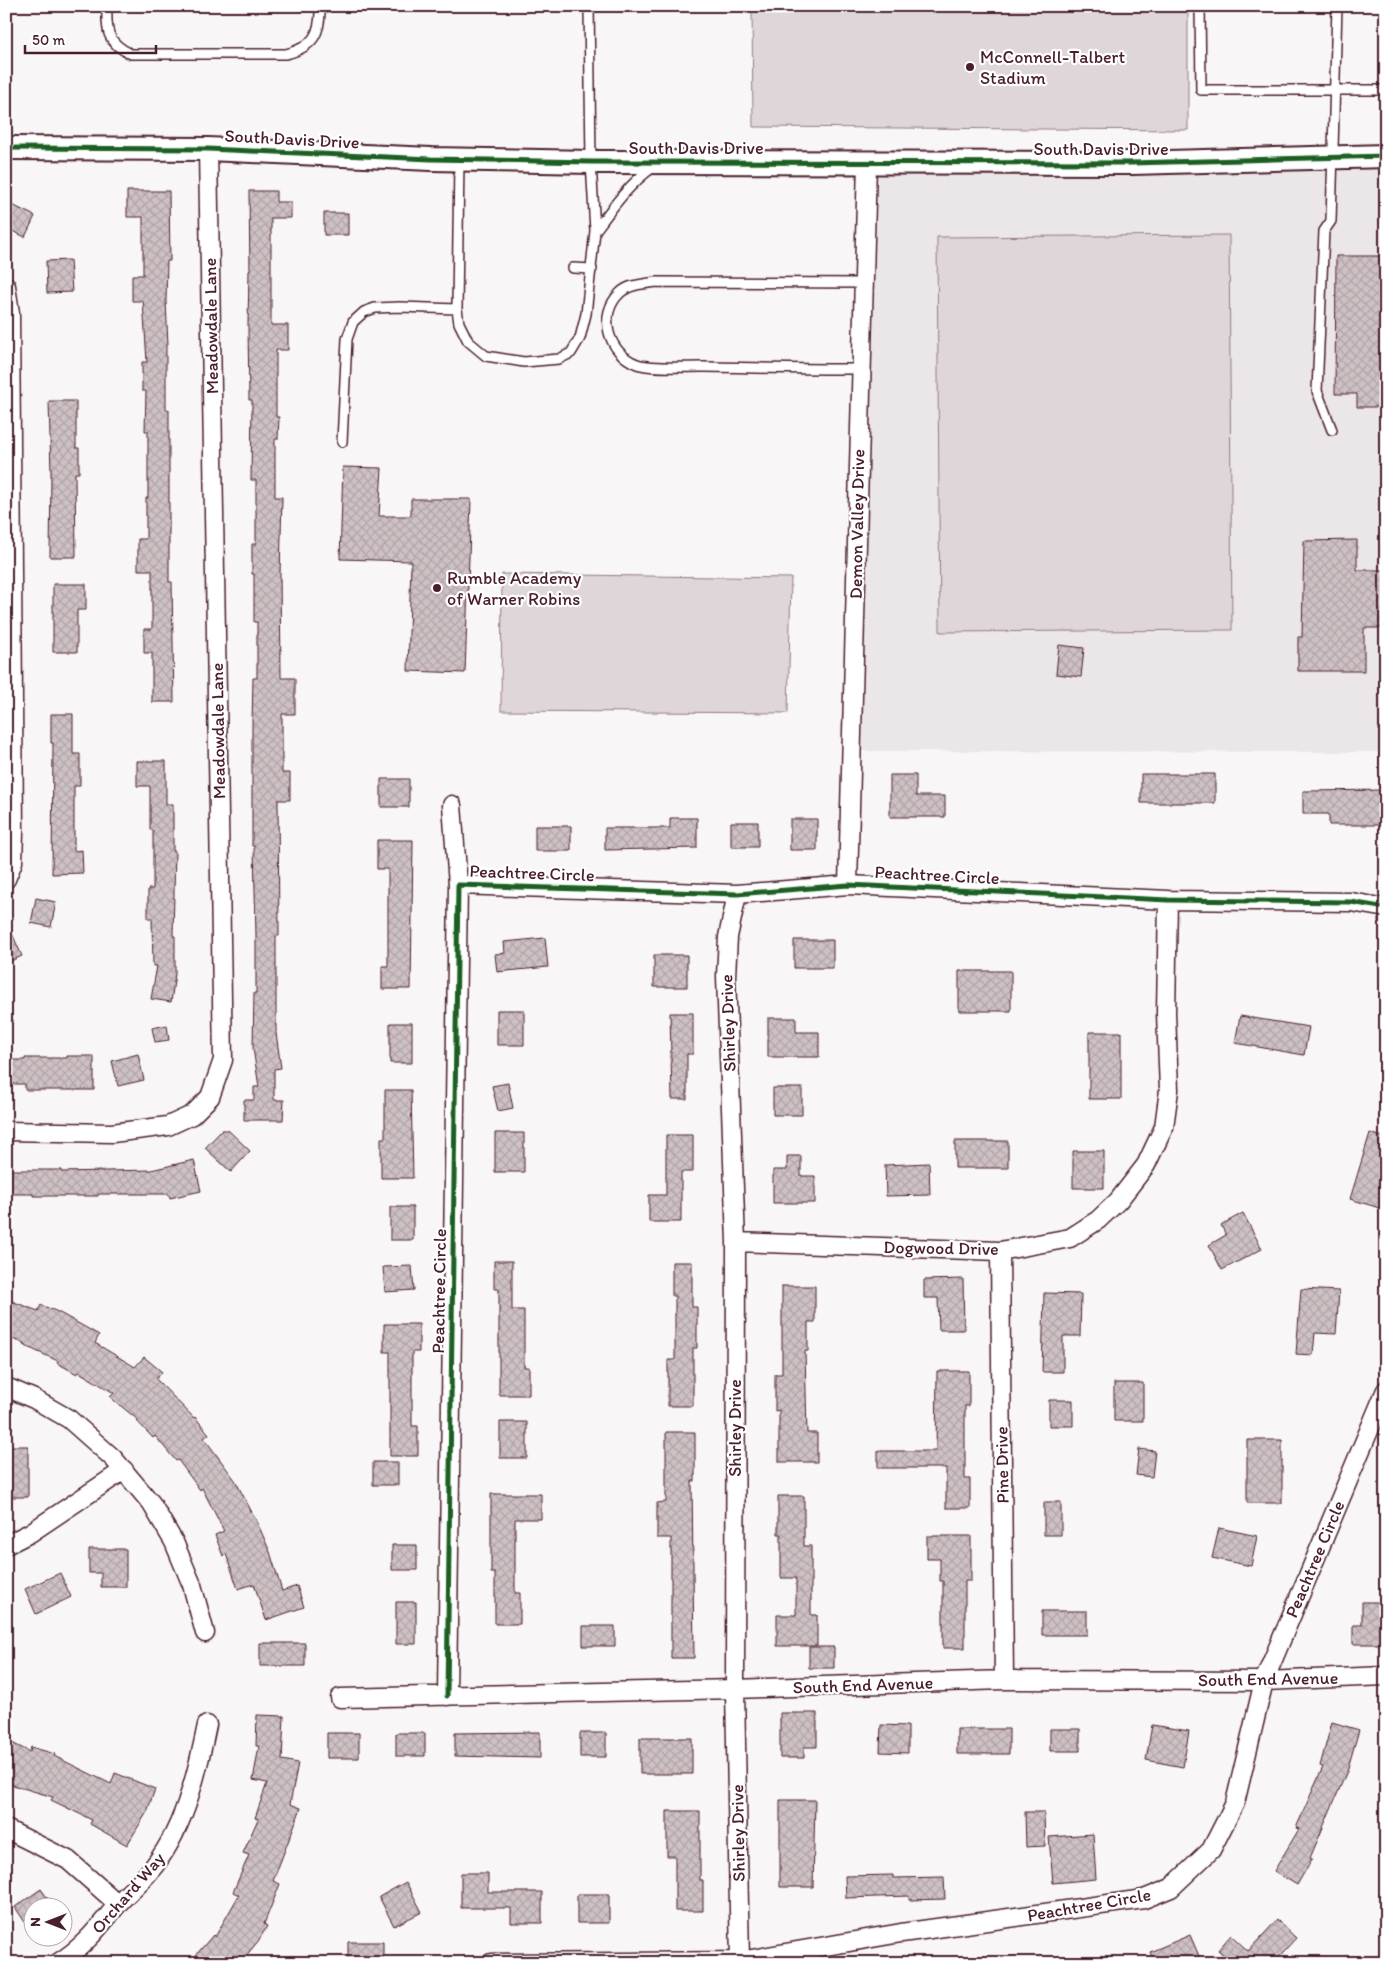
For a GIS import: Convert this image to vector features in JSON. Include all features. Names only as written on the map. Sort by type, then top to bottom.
[{"type":"street","name":"South Davis Drive","points":[[6,148],[208,149],[460,160],[592,162],[1132,163],[1386,156]]},
{"type":"street","name":"Meadowdale Lane","points":[[6,1131],[112,1133],[168,1126],[192,1115],[210,1097],[223,1060],[208,149]]},
{"type":"street","name":"Demon Valley Drive","points":[[848,885],[867,163]]},
{"type":"street","points":[[6,286],[10,313],[14,833],[13,862],[6,879]]},
{"type":"street","name":"Peachtree Circle","points":[[447,1696],[458,885],[452,805]]},
{"type":"street","name":"Peachtree Circle","points":[[458,885],[737,894],[848,885],[1168,900],[1350,902],[1386,908]]},
{"type":"street","name":"Shirley Drive","points":[[737,894],[728,938],[726,976],[736,1242],[735,1689],[740,1962]]},
{"type":"street","name":"Dogwood Drive","points":[[736,1242],[1000,1251],[1070,1238],[1098,1220],[1118,1202],[1146,1165],[1164,1127],[1169,1090],[1166,1013],[1168,900]]},
{"type":"street","name":"Pine Drive","points":[[1000,1251],[1004,1680]]},
{"type":"street","points":[[6,1387],[34,1399],[69,1420],[124,1470],[151,1503],[174,1542],[192,1585],[204,1633]]},
{"type":"street","name":"Peachtree Circle","points":[[491,1963],[740,1962],[901,1933],[1144,1899],[1172,1888],[1211,1850],[1236,1803],[1264,1681],[1386,1390]]},
{"type":"street","points":[[6,1545],[30,1533],[124,1470]]},
{"type":"street","name":"South End Avenue","points":[[340,1698],[735,1689],[1004,1680],[1264,1681],[1386,1676]]},
{"type":"street","name":"Orchard Way","points":[[58,1963],[97,1931],[118,1904],[150,1872],[170,1842],[198,1768],[207,1725]]},
{"type":"street","points":[[6,1829],[68,1860],[118,1904]]},
{"type":"lane","points":[[107,6],[106,24],[110,39],[118,48],[131,54],[286,54],[299,51],[309,45],[315,36],[320,21],[320,6]]},
{"type":"lane","points":[[460,160],[457,309],[459,323],[468,341],[486,356],[524,362],[559,359],[571,353],[580,338],[586,314],[595,231],[589,6]]},
{"type":"lane","points":[[1200,6],[1201,90],[1386,90]]},
{"type":"lane","points":[[1332,430],[1317,392],[1324,231],[1331,221],[1337,6]]},
{"type":"lane","points":[[595,231],[639,177],[661,162]]},
{"type":"lane","points":[[572,268],[592,269]]},
{"type":"lane","points":[[861,370],[675,367],[638,364],[624,358],[616,349],[609,338],[608,324],[610,306],[621,292],[633,286],[656,282],[864,283]]},
{"type":"lane","points":[[342,442],[347,339],[354,322],[364,312],[375,308],[457,309]]},
{"type":"shaded area","name":"McConnell-Talbert Stadium","points":[[752,6],[1188,6],[1188,130],[753,127]]},
{"type":"shaded area","points":[[1386,156],[1386,752],[851,751],[867,163]]},
{"type":"shaded area","points":[[1229,235],[1232,630],[940,632],[937,237]]},
{"type":"shaded area","points":[[502,574],[791,578],[788,713],[501,711]]},
{"type":"building","points":[[127,191],[169,191],[170,261],[167,261],[168,345],[166,345],[166,410],[169,410],[169,582],[172,582],[174,702],[152,702],[152,653],[144,653],[144,629],[152,629],[152,570],[138,570],[138,539],[146,539],[146,498],[148,498],[148,431],[145,431],[146,391],[142,391],[142,362],[147,362],[143,301],[132,301],[132,275],[143,275],[143,217],[127,217]]},
{"type":"building","points":[[249,191],[276,191],[276,202],[291,202],[291,218],[271,218],[271,325],[288,325],[288,350],[276,350],[276,417],[279,417],[278,439],[275,439],[275,497],[282,497],[280,574],[281,678],[295,678],[295,714],[282,714],[282,773],[290,773],[290,800],[278,800],[279,936],[276,936],[276,1033],[281,1068],[274,1069],[274,1100],[284,1100],[283,1120],[244,1120],[244,1100],[254,1100],[254,1087],[259,1087],[253,1048],[254,993],[256,993],[256,936],[254,846],[252,846],[252,724],[253,678],[257,678],[257,622],[254,622],[254,574],[252,574],[252,544],[256,544],[256,480],[251,480],[252,400],[249,400]]},
{"type":"building","points":[[6,202],[35,216],[25,237],[6,228]]},
{"type":"building","points":[[324,213],[348,213],[348,235],[324,235]]},
{"type":"building","points":[[1336,256],[1386,256],[1386,407],[1357,407],[1357,394],[1335,394]]},
{"type":"building","points":[[70,260],[72,292],[47,293],[46,261]]},
{"type":"building","points":[[49,401],[76,401],[76,448],[79,448],[79,473],[75,473],[76,557],[50,557],[51,473]]},
{"type":"building","points":[[343,467],[382,468],[379,516],[411,516],[411,499],[471,499],[465,673],[408,671],[411,561],[340,559]]},
{"type":"building","points":[[1357,540],[1357,570],[1385,570],[1386,628],[1364,628],[1364,671],[1298,671],[1298,637],[1302,637],[1304,541]]},
{"type":"building","points":[[53,584],[86,584],[86,610],[77,610],[77,652],[53,652]]},
{"type":"building","points":[[1059,645],[1084,648],[1081,677],[1056,674]]},
{"type":"building","points":[[51,714],[73,714],[73,754],[80,754],[80,786],[74,786],[74,851],[82,850],[83,873],[52,874],[53,743],[51,743]]},
{"type":"building","points":[[137,761],[166,761],[166,804],[173,804],[173,851],[175,851],[173,936],[175,936],[175,974],[171,1002],[151,999],[157,966],[153,966],[152,918],[148,918],[148,889],[153,889],[153,830],[150,830],[150,786],[137,786]]},
{"type":"building","points":[[1141,774],[1215,774],[1215,803],[1141,803]]},
{"type":"building","points":[[890,775],[916,775],[916,796],[945,796],[945,817],[890,817]]},
{"type":"building","points":[[381,779],[409,779],[409,807],[381,807]]},
{"type":"building","points":[[1386,790],[1386,825],[1329,825],[1329,814],[1303,814],[1303,791]]},
{"type":"building","points":[[670,818],[697,818],[697,848],[605,850],[605,828],[670,828]]},
{"type":"building","points":[[790,819],[817,819],[817,850],[790,850]]},
{"type":"building","points":[[731,822],[758,822],[758,847],[731,847]]},
{"type":"building","points":[[535,826],[571,826],[571,851],[535,851]]},
{"type":"building","points":[[377,840],[413,840],[411,989],[382,989],[382,966],[388,966],[388,869],[377,869]]},
{"type":"building","points":[[36,898],[56,902],[51,927],[31,923]]},
{"type":"building","points":[[6,920],[22,956],[6,963]]},
{"type":"building","points":[[545,938],[548,967],[497,972],[495,954],[505,953],[504,942]]},
{"type":"building","points":[[794,940],[833,940],[833,968],[794,968]]},
{"type":"building","points":[[654,955],[687,955],[687,987],[654,987]]},
{"type":"building","points":[[959,971],[1011,971],[1011,1011],[959,1011]]},
{"type":"building","points":[[497,1010],[524,1010],[524,1045],[497,1045]]},
{"type":"building","points":[[670,1013],[693,1013],[693,1054],[687,1054],[687,1099],[672,1099]]},
{"type":"building","points":[[1240,1016],[1309,1027],[1304,1055],[1235,1043]]},
{"type":"building","points":[[768,1018],[796,1018],[796,1032],[819,1032],[819,1057],[768,1057]]},
{"type":"building","points":[[390,1023],[412,1023],[412,1063],[390,1063]]},
{"type":"building","points":[[167,1025],[169,1040],[155,1042],[152,1028]]},
{"type":"building","points":[[1089,1032],[1121,1032],[1121,1099],[1089,1099]]},
{"type":"building","points":[[138,1054],[144,1080],[118,1086],[112,1061]]},
{"type":"building","points":[[67,1056],[94,1056],[94,1090],[25,1090],[25,1084],[6,1084],[6,1060],[67,1058]]},
{"type":"building","points":[[508,1083],[513,1108],[498,1111],[492,1086]]},
{"type":"building","points":[[773,1088],[802,1088],[802,1115],[773,1115]]},
{"type":"building","points":[[385,1090],[411,1090],[413,1178],[381,1178],[381,1138],[385,1138]]},
{"type":"building","points":[[222,1130],[228,1130],[250,1151],[231,1172],[205,1148]]},
{"type":"building","points":[[495,1133],[524,1133],[524,1172],[495,1172]]},
{"type":"building","points":[[1370,1133],[1386,1138],[1386,1210],[1350,1199]]},
{"type":"building","points":[[666,1135],[693,1135],[693,1172],[681,1172],[681,1222],[649,1222],[649,1195],[666,1195]]},
{"type":"building","points":[[955,1141],[1008,1141],[1008,1168],[955,1168]]},
{"type":"building","points":[[1073,1151],[1104,1151],[1104,1188],[1073,1188]]},
{"type":"building","points":[[787,1156],[801,1156],[801,1176],[815,1176],[815,1203],[773,1203],[773,1170],[787,1170]]},
{"type":"building","points":[[194,1160],[201,1191],[170,1198],[169,1194],[33,1196],[33,1194],[6,1194],[6,1170],[61,1170],[61,1172],[151,1170]]},
{"type":"building","points":[[929,1163],[930,1195],[886,1196],[885,1165]]},
{"type":"building","points":[[390,1207],[413,1207],[413,1240],[390,1240]]},
{"type":"building","points":[[1243,1213],[1262,1249],[1222,1270],[1209,1245],[1226,1235],[1221,1225]]},
{"type":"building","points":[[494,1261],[512,1261],[512,1310],[524,1310],[524,1367],[529,1367],[529,1395],[499,1395],[499,1289],[494,1289]]},
{"type":"building","points":[[672,1262],[692,1262],[692,1307],[697,1307],[697,1348],[693,1348],[693,1406],[668,1406],[668,1360],[675,1360],[675,1296],[672,1296]]},
{"type":"building","points":[[412,1266],[414,1290],[385,1292],[383,1267]]},
{"type":"building","points":[[963,1279],[964,1330],[939,1330],[938,1298],[924,1298],[924,1280]]},
{"type":"building","points":[[782,1286],[815,1286],[815,1322],[808,1322],[808,1351],[805,1351],[807,1433],[817,1433],[817,1462],[779,1462],[779,1410],[775,1411],[775,1374],[782,1374]]},
{"type":"building","points":[[1301,1289],[1339,1291],[1336,1334],[1315,1333],[1313,1355],[1296,1354]]},
{"type":"building","points":[[1044,1293],[1081,1294],[1080,1336],[1063,1336],[1063,1372],[1042,1372]]},
{"type":"building","points":[[6,1299],[38,1311],[41,1305],[58,1312],[99,1335],[95,1343],[135,1367],[144,1357],[162,1372],[156,1379],[195,1417],[209,1434],[204,1438],[235,1480],[270,1552],[282,1591],[297,1586],[304,1607],[266,1620],[254,1584],[238,1589],[226,1554],[223,1556],[215,1535],[224,1531],[202,1488],[200,1490],[178,1460],[176,1461],[155,1436],[153,1438],[138,1420],[110,1397],[114,1393],[79,1372],[77,1374],[57,1363],[58,1361],[23,1345],[24,1343],[6,1337]]},
{"type":"building","points":[[384,1324],[419,1324],[419,1352],[412,1352],[412,1426],[418,1426],[418,1456],[390,1456],[390,1352],[384,1352]]},
{"type":"building","points":[[937,1371],[969,1371],[969,1406],[965,1406],[965,1479],[970,1479],[970,1508],[946,1508],[946,1468],[878,1468],[878,1451],[936,1451]]},
{"type":"building","points":[[1114,1383],[1143,1383],[1143,1421],[1114,1421]]},
{"type":"building","points":[[1049,1400],[1073,1400],[1073,1426],[1049,1426]]},
{"type":"building","points":[[500,1422],[527,1422],[527,1458],[500,1458]]},
{"type":"building","points":[[666,1432],[695,1432],[695,1481],[692,1481],[694,1658],[671,1658],[671,1538],[657,1538],[657,1503],[666,1502]]},
{"type":"building","points":[[1247,1440],[1282,1440],[1282,1503],[1247,1503]]},
{"type":"building","points":[[6,1446],[28,1446],[28,1497],[6,1497]]},
{"type":"building","points":[[1139,1449],[1155,1451],[1152,1477],[1136,1475]]},
{"type":"building","points":[[373,1462],[398,1462],[398,1485],[373,1485]]},
{"type":"building","points":[[491,1494],[541,1494],[541,1519],[515,1519],[515,1593],[520,1593],[520,1624],[495,1624],[495,1573],[491,1573]]},
{"type":"building","points":[[778,1496],[804,1496],[804,1546],[811,1546],[811,1615],[817,1615],[817,1646],[777,1646],[777,1615],[796,1615],[796,1578],[781,1578],[781,1534],[778,1534]]},
{"type":"building","points":[[1044,1502],[1061,1502],[1061,1535],[1044,1535]]},
{"type":"building","points":[[1219,1528],[1257,1536],[1251,1566],[1212,1558]]},
{"type":"building","points":[[927,1536],[971,1536],[971,1581],[965,1581],[965,1648],[943,1648],[943,1581],[940,1581],[940,1559],[927,1559]]},
{"type":"building","points":[[392,1545],[417,1545],[417,1570],[392,1570]]},
{"type":"building","points":[[89,1549],[126,1549],[126,1587],[101,1587],[101,1573],[89,1573]]},
{"type":"building","points":[[60,1573],[71,1597],[36,1614],[25,1589]]},
{"type":"building","points":[[396,1602],[416,1602],[416,1644],[396,1644]]},
{"type":"building","points":[[1362,1602],[1386,1602],[1386,1644],[1353,1644],[1353,1625],[1362,1625]]},
{"type":"building","points":[[1042,1611],[1087,1611],[1087,1635],[1042,1635]]},
{"type":"building","points":[[583,1626],[615,1626],[615,1646],[583,1646]]},
{"type":"building","points":[[260,1643],[305,1643],[305,1666],[260,1666]]},
{"type":"building","points":[[809,1647],[834,1647],[834,1668],[809,1668]]},
{"type":"building","points":[[780,1713],[817,1713],[817,1747],[804,1747],[804,1758],[780,1758]]},
{"type":"building","points":[[257,1715],[284,1716],[282,1760],[298,1763],[290,1804],[301,1808],[273,1881],[280,1884],[264,1924],[267,1926],[259,1940],[240,1963],[205,1963],[196,1955],[213,1935],[215,1937],[239,1895],[233,1892],[249,1855],[243,1853],[258,1819],[255,1818],[267,1783],[253,1780],[259,1746],[256,1746]]},
{"type":"building","points":[[1332,1722],[1359,1730],[1347,1771],[1310,1858],[1312,1859],[1297,1885],[1274,1871],[1299,1829],[1296,1828],[1323,1767],[1320,1766]]},
{"type":"building","points":[[881,1725],[908,1726],[908,1753],[880,1752]]},
{"type":"building","points":[[1152,1725],[1189,1731],[1183,1767],[1146,1760]]},
{"type":"building","points":[[957,1729],[1009,1729],[1009,1754],[957,1754]]},
{"type":"building","points":[[1050,1729],[1080,1729],[1080,1751],[1050,1751]]},
{"type":"building","points":[[540,1732],[540,1758],[455,1756],[455,1733]]},
{"type":"building","points":[[327,1733],[359,1733],[359,1758],[327,1758]]},
{"type":"building","points":[[396,1733],[425,1733],[425,1756],[396,1756]]},
{"type":"building","points":[[580,1733],[606,1733],[606,1757],[580,1757]]},
{"type":"building","points":[[640,1738],[692,1738],[692,1774],[640,1774]]},
{"type":"building","points":[[6,1740],[30,1752],[31,1747],[55,1754],[54,1756],[111,1784],[115,1773],[155,1789],[147,1812],[127,1845],[90,1824],[92,1820],[51,1800],[53,1797],[6,1783]]},
{"type":"building","points":[[780,1800],[815,1800],[813,1887],[780,1887]]},
{"type":"building","points":[[667,1811],[700,1811],[700,1880],[703,1880],[703,1911],[675,1911],[675,1856],[667,1856]]},
{"type":"building","points":[[1025,1812],[1044,1812],[1045,1846],[1026,1847]]},
{"type":"building","points":[[1093,1834],[1096,1879],[1053,1883],[1049,1837]]},
{"type":"building","points":[[461,1873],[488,1873],[488,1892],[542,1892],[542,1923],[511,1923],[511,1908],[461,1908]]},
{"type":"building","points":[[893,1875],[893,1878],[944,1877],[945,1899],[909,1900],[909,1896],[846,1898],[845,1876]]},
{"type":"building","points":[[406,1882],[422,1912],[394,1926],[379,1897]]},
{"type":"building","points":[[41,1889],[46,1896],[31,1896]]},
{"type":"building","points":[[577,1894],[609,1894],[609,1923],[577,1923]]},
{"type":"building","points":[[22,1902],[22,1918],[15,1907]]},
{"type":"building","points":[[1277,1920],[1296,1938],[1273,1963],[1232,1963],[1218,1950],[1231,1935],[1248,1951]]},
{"type":"building","points":[[1190,1935],[1202,1963],[1155,1963],[1150,1952]]},
{"type":"building","points":[[348,1942],[383,1942],[383,1963],[348,1963]]},
{"type":"cycle path","points":[[6,148],[208,149],[431,159],[591,162],[1132,163],[1386,156]]},
{"type":"cycle path","points":[[447,1696],[458,885],[737,894],[848,885],[1168,900],[1351,902],[1386,908]]},
{"type":"place","name":"McConnell-Talbert Stadium","points":[[970,67]]},
{"type":"place","name":"Rumble Academy of Warner Robins","points":[[437,588]]}]
